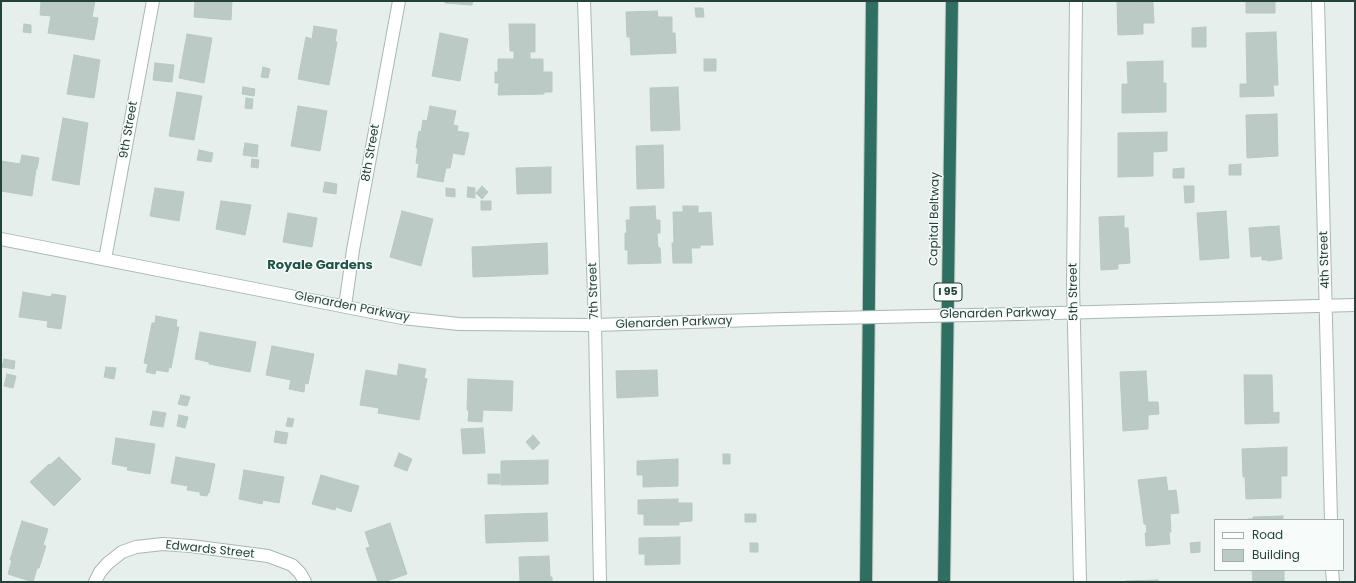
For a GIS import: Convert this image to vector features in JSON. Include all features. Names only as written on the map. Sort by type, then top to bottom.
[{"type":"highway","points":[[866,582],[872,1]]},
{"type":"highway","name":"Capital Beltway","points":[[944,582],[952,1]]},
{"type":"street","name":"9th Street","points":[[105,259],[153,1]]},
{"type":"street","name":"8th Street","points":[[345,306],[353,250],[399,1]]},
{"type":"street","name":"7th Street","points":[[584,1],[595,325],[600,582]]},
{"type":"street","name":"5th Street","points":[[1076,1],[1074,312],[1080,582]]},
{"type":"street","name":"4th Street","points":[[1318,1],[1331,519]]},
{"type":"street","name":"Glenarden Parkway","points":[[1,239],[402,318],[459,324],[595,325],[1355,305]]},
{"type":"street","name":"Edwards Street","points":[[95,582],[100,572],[108,563],[122,552],[136,548],[163,544],[268,556],[292,565],[300,573],[305,582]]},
{"type":"street","points":[[1332,571],[1332,582]]},
{"type":"building","points":[[41,1],[95,1],[92,17],[98,18],[94,40],[48,33],[51,16],[40,15]]},
{"type":"building","points":[[195,1],[232,1],[231,20],[194,17]]},
{"type":"building","points":[[445,1],[473,1],[472,5],[445,3]]},
{"type":"building","points":[[1117,1],[1153,2],[1154,23],[1143,23],[1143,34],[1118,35]]},
{"type":"building","points":[[1246,1],[1275,1],[1275,13],[1246,13]]},
{"type":"building","points":[[695,8],[703,8],[704,17],[696,17]]},
{"type":"building","points":[[657,11],[658,17],[672,17],[672,33],[675,33],[676,53],[631,55],[630,37],[627,37],[626,12]]},
{"type":"building","points":[[24,24],[31,25],[31,33],[23,32]]},
{"type":"building","points":[[509,24],[535,24],[535,52],[530,52],[530,59],[543,59],[543,72],[552,72],[552,92],[544,92],[544,94],[498,95],[499,83],[495,83],[495,72],[498,72],[498,59],[514,59],[514,51],[510,51]]},
{"type":"building","points":[[314,26],[337,30],[335,42],[337,42],[329,85],[298,79],[306,37],[312,39]]},
{"type":"building","points":[[1206,27],[1206,47],[1192,47],[1192,28]]},
{"type":"building","points":[[1276,32],[1278,85],[1273,85],[1274,96],[1240,97],[1240,84],[1247,84],[1246,33]]},
{"type":"building","points":[[440,33],[468,39],[460,81],[432,76]]},
{"type":"building","points":[[187,34],[212,38],[204,83],[179,78]]},
{"type":"building","points":[[74,55],[100,60],[94,98],[67,94]]},
{"type":"building","points":[[704,59],[716,59],[716,71],[704,71]]},
{"type":"building","points":[[1163,61],[1163,83],[1166,83],[1166,112],[1122,113],[1122,84],[1128,84],[1127,62]]},
{"type":"building","points":[[155,63],[174,65],[172,82],[153,80]]},
{"type":"building","points":[[263,67],[270,69],[268,78],[261,77]]},
{"type":"building","points":[[243,87],[255,89],[254,96],[242,94]]},
{"type":"building","points":[[678,87],[680,130],[651,131],[650,88]]},
{"type":"building","points":[[177,92],[202,96],[194,140],[169,136]]},
{"type":"building","points":[[246,98],[253,99],[252,109],[245,108]]},
{"type":"building","points":[[298,106],[327,111],[320,151],[291,146]]},
{"type":"building","points":[[430,106],[456,111],[453,125],[458,126],[457,131],[469,133],[464,155],[453,153],[450,168],[446,168],[443,182],[417,177],[419,164],[416,163],[418,148],[416,148],[419,131],[421,132],[423,120],[427,121]]},
{"type":"building","points":[[1277,114],[1278,156],[1247,158],[1246,115]]},
{"type":"building","points":[[63,118],[88,123],[79,185],[52,180]]},
{"type":"building","points":[[1167,132],[1167,151],[1153,152],[1153,176],[1118,177],[1118,133]]},
{"type":"building","points":[[245,143],[258,145],[257,157],[243,155]]},
{"type":"building","points":[[663,145],[664,188],[637,189],[636,146]]},
{"type":"building","points":[[199,150],[213,153],[211,162],[197,160]]},
{"type":"building","points":[[22,155],[39,158],[32,196],[1,191],[1,161],[20,164]]},
{"type":"building","points":[[252,159],[259,160],[258,168],[251,167]]},
{"type":"building","points":[[1241,164],[1241,175],[1229,175],[1229,165]]},
{"type":"building","points":[[551,167],[551,193],[517,194],[516,168]]},
{"type":"building","points":[[1184,168],[1184,178],[1173,178],[1173,169]]},
{"type":"building","points":[[325,182],[337,184],[336,194],[323,192]]},
{"type":"building","points":[[482,186],[488,192],[482,199],[476,193]]},
{"type":"building","points":[[1184,186],[1194,186],[1194,202],[1185,203]]},
{"type":"building","points":[[468,187],[475,188],[475,198],[467,197]]},
{"type":"building","points":[[155,188],[184,192],[179,221],[150,216]]},
{"type":"building","points":[[446,188],[455,189],[455,197],[446,196]]},
{"type":"building","points":[[221,201],[251,205],[245,235],[216,229]]},
{"type":"building","points":[[481,201],[491,201],[491,210],[481,210]]},
{"type":"building","points":[[655,206],[656,220],[660,220],[660,233],[657,233],[661,263],[628,264],[628,250],[625,250],[625,233],[627,233],[626,220],[630,220],[630,207]]},
{"type":"building","points":[[683,206],[698,206],[698,213],[711,212],[713,245],[700,245],[700,248],[691,248],[692,263],[673,263],[673,212],[683,212]]},
{"type":"building","points":[[402,211],[433,219],[421,266],[390,257]]},
{"type":"building","points":[[1226,211],[1229,258],[1200,260],[1197,213]]},
{"type":"building","points":[[288,213],[317,218],[312,247],[283,242]]},
{"type":"building","points":[[1124,216],[1124,228],[1128,228],[1130,263],[1118,264],[1118,269],[1101,270],[1099,217]]},
{"type":"building","points":[[1279,226],[1282,259],[1268,261],[1262,260],[1262,256],[1251,257],[1249,228]]},
{"type":"building","points":[[547,243],[548,274],[473,277],[472,247]]},
{"type":"building","points":[[23,292],[51,297],[52,294],[66,296],[61,329],[47,327],[48,321],[19,317]]},
{"type":"building","points":[[156,316],[177,320],[176,327],[179,327],[171,368],[169,367],[168,372],[156,370],[155,374],[146,372],[148,364],[144,363],[152,323],[155,323]]},
{"type":"building","points":[[200,332],[256,342],[250,372],[209,364],[209,362],[195,359]]},
{"type":"building","points":[[272,346],[314,354],[308,384],[305,383],[304,392],[289,389],[291,380],[266,375]]},
{"type":"building","points":[[4,359],[15,361],[14,369],[2,367]]},
{"type":"building","points":[[399,364],[426,369],[424,378],[427,379],[419,420],[378,413],[379,408],[360,405],[366,370],[397,376]]},
{"type":"building","points":[[106,367],[116,368],[114,379],[104,377]]},
{"type":"building","points":[[657,370],[658,396],[617,398],[616,371]]},
{"type":"building","points":[[1146,371],[1148,402],[1158,402],[1159,414],[1148,415],[1148,429],[1123,431],[1120,372]]},
{"type":"building","points":[[7,374],[16,376],[13,388],[4,386]]},
{"type":"building","points":[[1244,375],[1272,375],[1273,413],[1279,412],[1279,423],[1245,424]]},
{"type":"building","points":[[468,379],[513,381],[512,411],[483,410],[482,422],[468,421]]},
{"type":"building","points":[[181,395],[190,397],[187,406],[178,404]]},
{"type":"building","points":[[153,411],[166,413],[163,427],[150,425]]},
{"type":"building","points":[[179,415],[188,417],[185,428],[177,426]]},
{"type":"building","points":[[288,418],[294,419],[292,427],[286,426]]},
{"type":"building","points":[[483,428],[485,453],[463,454],[461,429]]},
{"type":"building","points":[[276,431],[288,433],[286,444],[274,442]]},
{"type":"building","points":[[533,435],[540,443],[533,450],[526,442]]},
{"type":"building","points":[[116,438],[155,444],[150,474],[127,470],[128,467],[112,464]]},
{"type":"building","points":[[1287,447],[1287,476],[1281,476],[1281,498],[1246,499],[1245,477],[1243,477],[1242,449]]},
{"type":"building","points":[[399,453],[412,459],[407,471],[394,466]]},
{"type":"building","points":[[723,454],[730,454],[730,464],[723,464]]},
{"type":"building","points":[[59,457],[81,479],[54,506],[30,482],[49,464],[50,465]]},
{"type":"building","points":[[176,457],[215,464],[209,493],[207,496],[200,495],[200,492],[187,490],[188,486],[171,483]]},
{"type":"building","points":[[678,459],[678,486],[643,487],[643,475],[637,475],[637,461]]},
{"type":"building","points":[[548,460],[548,484],[501,485],[501,461]]},
{"type":"building","points":[[244,470],[284,477],[279,503],[263,500],[262,504],[239,499]]},
{"type":"building","points":[[488,474],[500,474],[500,484],[488,484]]},
{"type":"building","points":[[321,475],[359,486],[351,512],[336,507],[335,510],[312,504]]},
{"type":"building","points":[[1166,477],[1168,491],[1176,490],[1179,513],[1170,514],[1170,544],[1146,546],[1146,524],[1144,524],[1138,480]]},
{"type":"building","points":[[678,499],[678,503],[692,503],[692,521],[679,522],[679,525],[644,525],[644,514],[638,514],[638,500]]},
{"type":"building","points":[[547,513],[548,541],[486,543],[485,515]]},
{"type":"building","points":[[745,514],[756,514],[756,522],[745,522]]},
{"type":"building","points":[[1283,516],[1283,519],[1253,519],[1253,517]]},
{"type":"building","points":[[22,521],[48,529],[43,545],[46,546],[33,582],[8,574],[12,560],[10,560]]},
{"type":"building","points":[[390,523],[407,574],[384,582],[378,582],[366,548],[370,547],[365,532]]},
{"type":"building","points":[[680,537],[680,564],[645,565],[645,554],[639,554],[639,538]]},
{"type":"building","points":[[1200,542],[1200,552],[1191,553],[1190,543]]},
{"type":"building","points":[[750,543],[758,543],[758,552],[750,552]]},
{"type":"building","points":[[549,556],[550,577],[552,577],[552,582],[520,582],[519,557]]},
{"type":"building","points":[[1252,571],[1284,571],[1284,582],[1253,582]]},
{"type":"building","points":[[1158,580],[1158,582],[1126,582],[1126,581]]},
{"type":"district","name":"Royale Gardens","points":[[320,266]]}]
